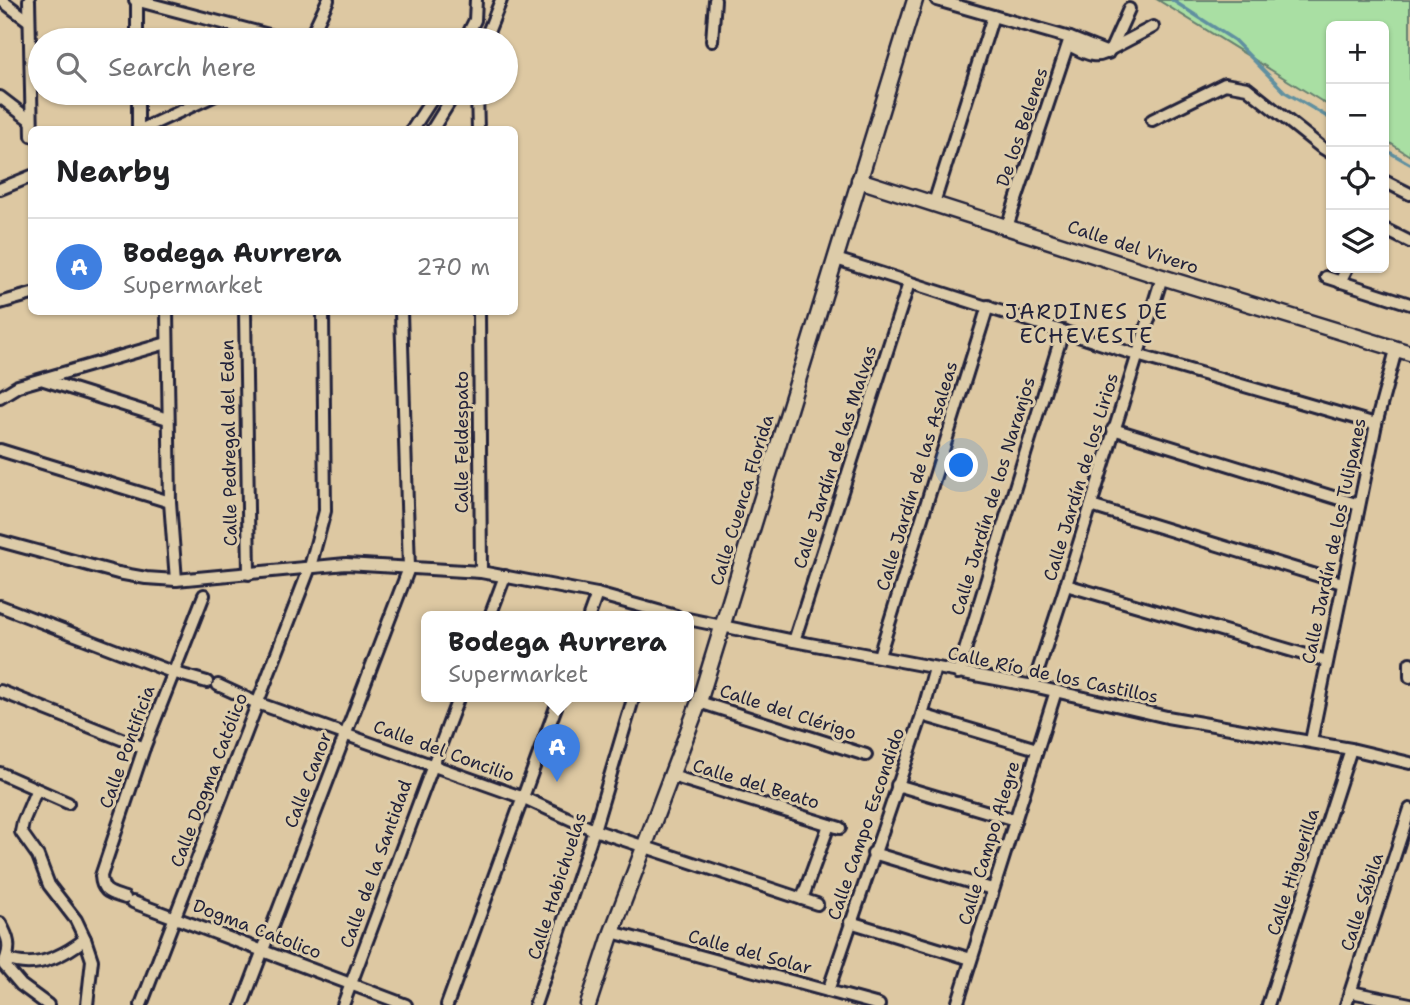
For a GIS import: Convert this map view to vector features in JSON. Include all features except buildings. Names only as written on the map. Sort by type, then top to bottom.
[{"type":"street","points":[[1,0],[29,21]]},
{"type":"street","points":[[29,0],[29,28]]},
{"type":"street","points":[[137,28],[136,0],[242,28]]},
{"type":"street","points":[[315,28],[328,0]]},
{"type":"street","points":[[471,28],[475,20],[476,0]]},
{"type":"street","points":[[490,28],[501,0]]},
{"type":"street","points":[[712,41],[715,0]]},
{"type":"street","name":"Calle Cuenca Florida","points":[[588,1005],[612,932],[699,702],[915,0]]},
{"type":"street","points":[[937,0],[1110,51],[1153,27]]},
{"type":"street","points":[[1110,51],[1129,9]]},
{"type":"street","points":[[934,203],[993,16]]},
{"type":"street","name":"De los Belenes","points":[[1007,227],[1070,41]]},
{"type":"street","points":[[1152,120],[1225,84],[1235,84],[1247,88],[1326,150]]},
{"type":"street","points":[[0,97],[30,120]]},
{"type":"street","points":[[30,105],[31,126]]},
{"type":"street","points":[[138,105],[139,126]]},
{"type":"street","points":[[148,126],[194,105]]},
{"type":"street","points":[[415,126],[428,105]]},
{"type":"street","points":[[434,126],[448,105]]},
{"type":"street","points":[[477,105],[478,126]]},
{"type":"street","points":[[0,189],[28,178]]},
{"type":"street","name":"Calle del Vivero","points":[[859,180],[1403,351]]},
{"type":"street","points":[[1389,184],[1410,194]]},
{"type":"street","points":[[1389,232],[1410,242]]},
{"type":"street","points":[[836,259],[1137,355],[1376,424]]},
{"type":"street","points":[[1340,282],[1344,273]]},
{"type":"street","name":"Calle Jardín de los Lirios","points":[[1033,686],[1161,277]]},
{"type":"street","points":[[1326,277],[1410,304]]},
{"type":"street","name":"Calle Jardín de las Malvas","points":[[794,641],[909,283]]},
{"type":"street","points":[[0,303],[28,295]]},
{"type":"street","name":"Calle Jardín de las Asaleas","points":[[878,656],[988,306]]},
{"type":"street","points":[[167,315],[170,502],[176,580]]},
{"type":"street","name":"Calle Pedregal del Eden","points":[[245,315],[249,575]]},
{"type":"street","name":"Calle Dogma Católico","points":[[141,1005],[319,538],[325,501],[323,315]]},
{"type":"street","points":[[401,315],[409,568]]},
{"type":"street","name":"Calle Feldespato","points":[[479,315],[481,572]]},
{"type":"street","name":"Calle Jardín de los Naranjos","points":[[958,673],[1063,331]]},
{"type":"street","points":[[0,397],[18,386],[167,343]]},
{"type":"street","name":"Calle Jardín de los Tulipanes","points":[[1311,741],[1376,424],[1403,351]]},
{"type":"street","points":[[43,380],[168,419]]},
{"type":"street","points":[[1113,429],[1359,505]]},
{"type":"street","points":[[0,450],[170,502]]},
{"type":"street","points":[[1091,506],[1342,583]]},
{"type":"street","points":[[0,541],[146,578],[176,580],[249,575],[346,564],[481,572],[597,594],[650,611]]},
{"type":"street","name":"Calle Canor","points":[[242,1005],[409,568]]},
{"type":"street","points":[[491,611],[505,576]]},
{"type":"street","points":[[1066,585],[1327,661]]},
{"type":"street","points":[[591,611],[597,594]]},
{"type":"street","name":"Calle Pontificia","points":[[174,916],[106,891],[102,886],[101,876],[144,748],[204,595]]},
{"type":"street","name":"Calle del Concilio","points":[[0,606],[172,672],[212,684],[257,703],[524,798],[594,831],[817,904]]},
{"type":"street","name":"Calle Río de los Castillos","points":[[694,620],[1033,686],[1167,717],[1311,741],[1410,763]]},
{"type":"street","points":[[1410,663],[1410,677]]},
{"type":"street","name":"Calle Campo Escondido","points":[[828,992],[922,715],[935,668]]},
{"type":"street","points":[[0,691],[144,748]]},
{"type":"street","name":"Calle Campo Alegre","points":[[957,1005],[1056,691]]},
{"type":"street","name":"Calle de la Santidad","points":[[343,1005],[457,702]]},
{"type":"street","points":[[447,1005],[558,702]]},
{"type":"street","name":"Calle Habichuelas","points":[[536,1005],[594,831],[632,702]]},
{"type":"street","name":"Calle del Clérigo","points":[[699,702],[866,755]]},
{"type":"street","points":[[922,715],[1037,749]]},
{"type":"street","name":"Calle Higuerilla","points":[[1268,1005],[1351,749]]},
{"type":"street","points":[[0,773],[68,803]]},
{"type":"street","name":"Calle del Beato","points":[[672,776],[835,826],[802,899]]},
{"type":"street","points":[[897,785],[1015,820]]},
{"type":"street","points":[[36,791],[21,827],[23,837],[38,856],[49,885],[76,920],[85,939],[92,960],[87,1005]]},
{"type":"street","name":"Calle Sábila","points":[[1346,1005],[1410,809]]},
{"type":"street","points":[[873,853],[992,889]]},
{"type":"street","name":"Dogma Catolico","points":[[174,916],[406,1005]]},
{"type":"street","points":[[850,922],[971,959]]},
{"type":"street","points":[[0,923],[9,941],[4,964]]},
{"type":"street","name":"Calle del Solar","points":[[612,932],[879,1005]]},
{"type":"street","points":[[4,964],[32,964],[62,955],[85,939]]},
{"type":"street","points":[[4,964],[21,985],[48,1005]]},
{"type":"street","points":[[1350,992],[1410,1004]]},
{"type":"green space","points":[[1158,0],[1410,0],[1410,156],[1389,142],[1389,21],[1326,21],[1326,104]]},
{"type":"waterway","points":[[1172,0],[1234,40],[1285,92],[1326,116]]},
{"type":"waterway","points":[[1389,152],[1410,164]]},
{"type":"place","name":"Bodega Aurrera","points":[[557,782]]},
{"type":"district","name":"JARDINES DE ECHEVESTE","points":[[1087,324]]}]
